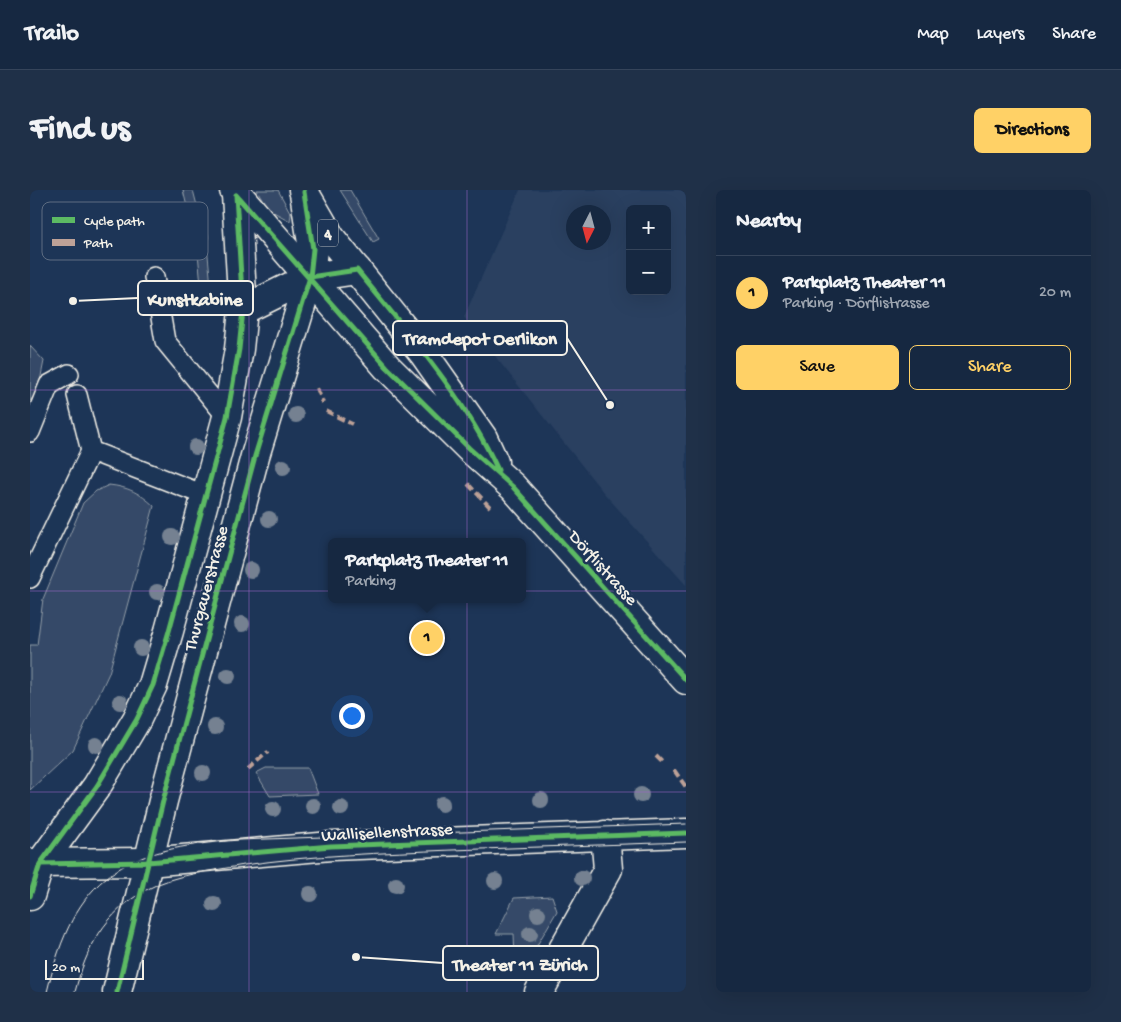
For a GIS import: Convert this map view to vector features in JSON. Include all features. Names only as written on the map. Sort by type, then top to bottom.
[{"type":"main road","name":"Dörflistrasse","points":[[303,191],[331,238],[418,345],[483,438],[500,474]]},
{"type":"main road","name":"Thurgauerstrasse","points":[[117,992],[148,862],[255,456],[310,277],[313,249],[303,191]]},
{"type":"main road","name":"Dörflistrasse","points":[[235,192],[387,367],[469,448],[500,474],[686,680]]},
{"type":"main road","name":"Thurgauerstrasse","points":[[30,896],[35,863],[97,786],[137,719],[153,685],[228,417],[243,310],[235,192]]},
{"type":"main road","points":[[243,310],[310,277],[357,270]]},
{"type":"main road","name":"Wallisellenstrasse","points":[[35,863],[148,862],[331,846],[686,833]]},
{"type":"main road","points":[[539,992],[608,869],[605,836]]},
{"type":"lane","points":[[154,277],[165,341],[228,417]]},
{"type":"lane","points":[[30,432],[49,385],[68,374]]},
{"type":"lane","points":[[30,578],[91,451],[77,394]]},
{"type":"lane","points":[[91,451],[207,496]]},
{"type":"shaded area","points":[[183,190],[193,190],[196,202],[186,202]]},
{"type":"shaded area","points":[[257,190],[278,190],[291,214],[290,221],[268,209]]},
{"type":"shaded area","points":[[340,190],[350,190],[379,239],[373,242]]},
{"type":"shaded area","points":[[520,190],[686,190],[686,585],[603,492],[464,317]]},
{"type":"shaded area","points":[[208,255],[213,307],[203,306],[199,260],[208,260]]},
{"type":"shaded area","points":[[30,346],[44,361],[38,391],[30,401]]},
{"type":"shaded area","points":[[109,485],[133,491],[154,506],[109,673],[73,750],[30,790],[30,645],[37,645],[43,599],[83,503],[96,491]]},
{"type":"shaded area","points":[[266,768],[308,768],[318,794],[270,796],[256,773]]},
{"type":"shaded area","points":[[552,896],[557,911],[526,964],[515,958],[514,934],[496,934],[514,898]]},
{"type":"tram line","points":[[47,992],[59,952],[72,919],[89,894],[110,875],[135,861],[164,851],[199,844],[239,840],[686,824]]},
{"type":"tram line","points":[[75,992],[91,946],[108,921],[119,909],[146,890],[181,877],[244,865],[374,853],[686,842]]},
{"type":"marked path","points":[[317,388],[323,403]]},
{"type":"marked path","points":[[326,411],[352,424]]},
{"type":"marked path","points":[[468,484],[490,507]]},
{"type":"marked path","points":[[248,769],[268,752]]},
{"type":"marked path","points":[[656,756],[663,763]]},
{"type":"marked path","points":[[674,770],[686,787]]},
{"type":"cycle path","points":[[117,992],[163,801],[255,456],[310,277],[313,249],[304,192]]},
{"type":"cycle path","points":[[236,195],[387,367],[469,448],[513,487],[686,680]]},
{"type":"cycle path","points":[[30,896],[40,864],[97,786],[137,719],[153,685],[169,631],[227,417],[239,349],[243,310],[236,195]]},
{"type":"cycle path","points":[[310,277],[357,270],[415,341],[452,391],[469,416],[498,470]]},
{"type":"cycle path","points":[[40,864],[148,862],[331,846],[686,833]]},
{"type":"place","name":"Kunstkabine","points":[[73,301]]},
{"type":"place","name":"Tramdepot Oerlikon","points":[[610,405]]},
{"type":"place","name":"Parkplatz Theater 11","points":[[427,638]]},
{"type":"place","name":"Theater 11 Zürich","points":[[356,957]]}]
